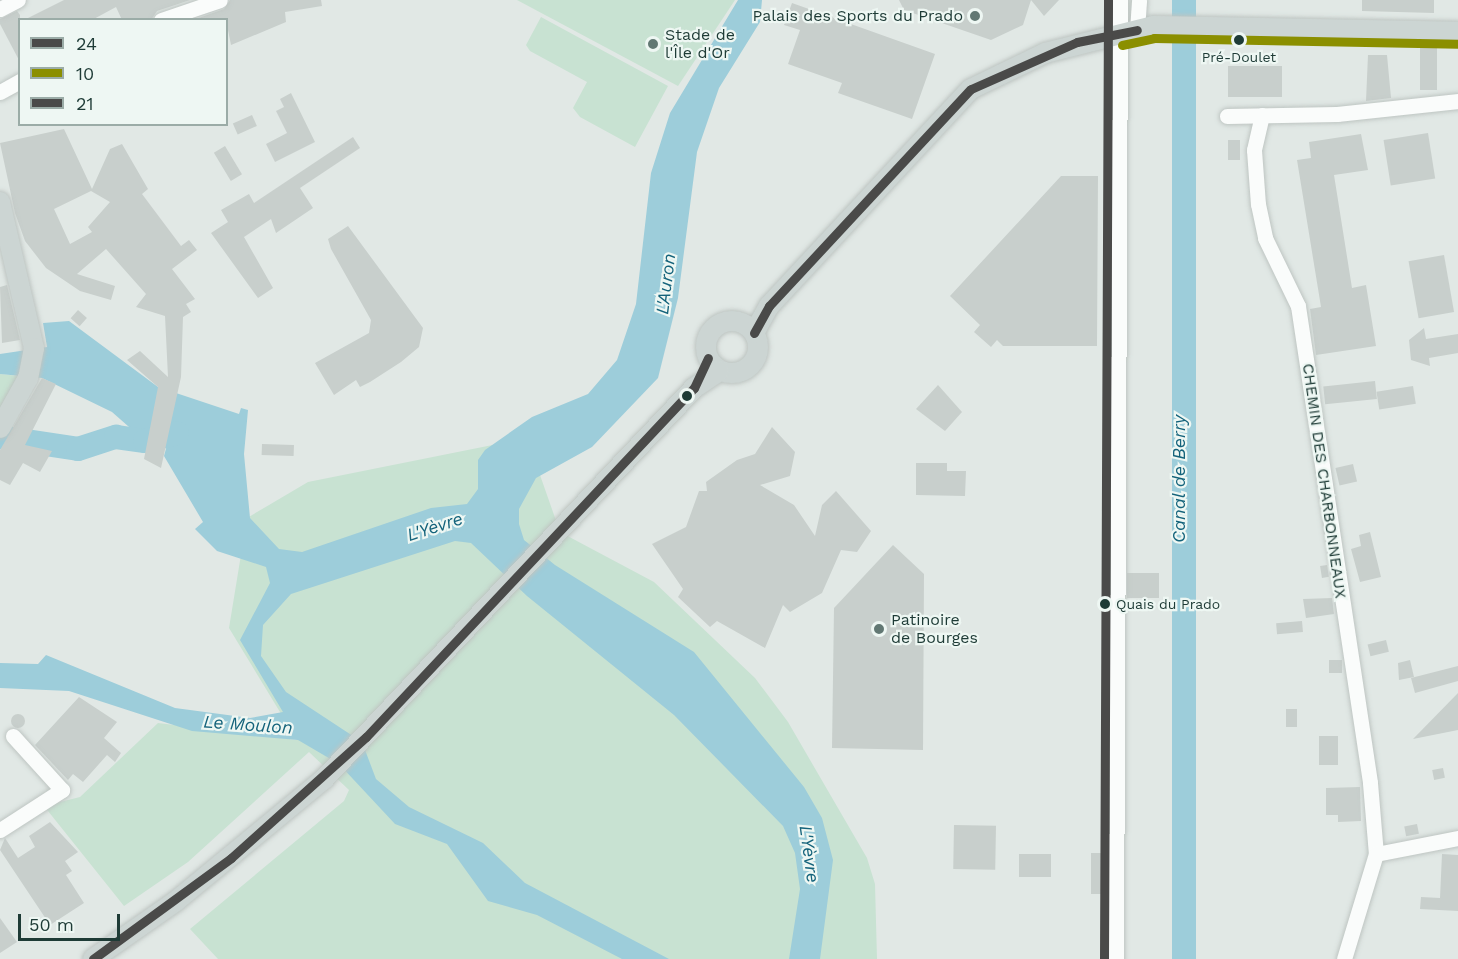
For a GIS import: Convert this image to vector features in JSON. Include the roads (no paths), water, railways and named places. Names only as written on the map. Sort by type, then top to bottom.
[{"type":"main road","points":[[713,365],[706,341],[714,327],[748,328],[971,89],[1045,53],[1137,30],[1209,26],[1458,32]]},
{"type":"main road","points":[[0,428],[28,378],[34,348],[1,211]]},
{"type":"main road","points":[[713,365],[735,374],[749,367],[758,351],[748,328]]},
{"type":"main road","points":[[93,959],[176,901],[324,779],[505,593],[713,365]]},
{"type":"street","points":[[0,9],[18,0]]},
{"type":"street","points":[[167,18],[220,0]]},
{"type":"street","points":[[1120,0],[1137,30]]},
{"type":"street","points":[[1116,959],[1138,0]]},
{"type":"street","points":[[0,92],[18,82]]},
{"type":"street","points":[[1227,116],[1262,116],[1458,101]]},
{"type":"street","name":"CHEMIN DES CHARBONNEAUX","points":[[1262,116],[1254,150],[1258,204],[1265,238],[1298,306],[1370,783],[1376,854],[1344,959]]},
{"type":"street","points":[[0,830],[62,790],[13,736]]},
{"type":"street","points":[[1376,854],[1458,838]]},
{"type":"water","points":[[738,0],[762,0],[760,22],[719,88],[697,152],[678,298],[658,378],[592,447],[536,478],[519,509],[519,524],[524,540],[555,565],[694,652],[804,787],[822,818],[833,860],[820,959],[789,959],[800,889],[795,853],[783,826],[674,715],[527,596],[471,543],[455,541],[291,594],[263,625],[261,656],[286,692],[362,742],[376,779],[409,807],[483,843],[525,883],[669,959],[622,959],[537,915],[488,901],[447,844],[395,824],[339,764],[298,740],[192,731],[69,691],[0,688],[0,663],[38,664],[46,655],[175,708],[250,718],[283,712],[240,640],[270,583],[266,567],[217,551],[195,529],[203,522],[164,456],[167,445],[145,441],[112,412],[42,378],[0,374],[0,354],[47,347],[43,323],[69,321],[158,387],[239,414],[241,408],[248,410],[244,454],[250,518],[279,549],[302,552],[431,508],[467,504],[478,489],[478,460],[485,450],[532,417],[588,394],[617,360],[636,304],[651,173],[670,113]]},
{"type":"water","name":"Canal de Berry","points":[[1172,0],[1196,0],[1196,959],[1172,959]]},
{"type":"waterway","points":[[0,437],[78,449],[116,437],[145,441],[177,433]]},
{"type":"place","name":"Palais des Sports du Prado","points":[[975,16]]},
{"type":"place","name":"Pré-Doulet","points":[[1239,40]]},
{"type":"place","name":"Stade de l'Île d'Or","points":[[653,44]]},
{"type":"place","name":"Quais du Prado","points":[[1105,604]]},
{"type":"place","name":"Patinoire de Bourges","points":[[879,629]]},
{"type":"water label","name":"L'Auron","points":[[666,284]]},
{"type":"water label","name":"L'Yèvre","points":[[435,527]]},
{"type":"water label","name":"Le Moulon","points":[[248,725]]},
{"type":"water label","name":"L'Yèvre","points":[[809,854]]}]
